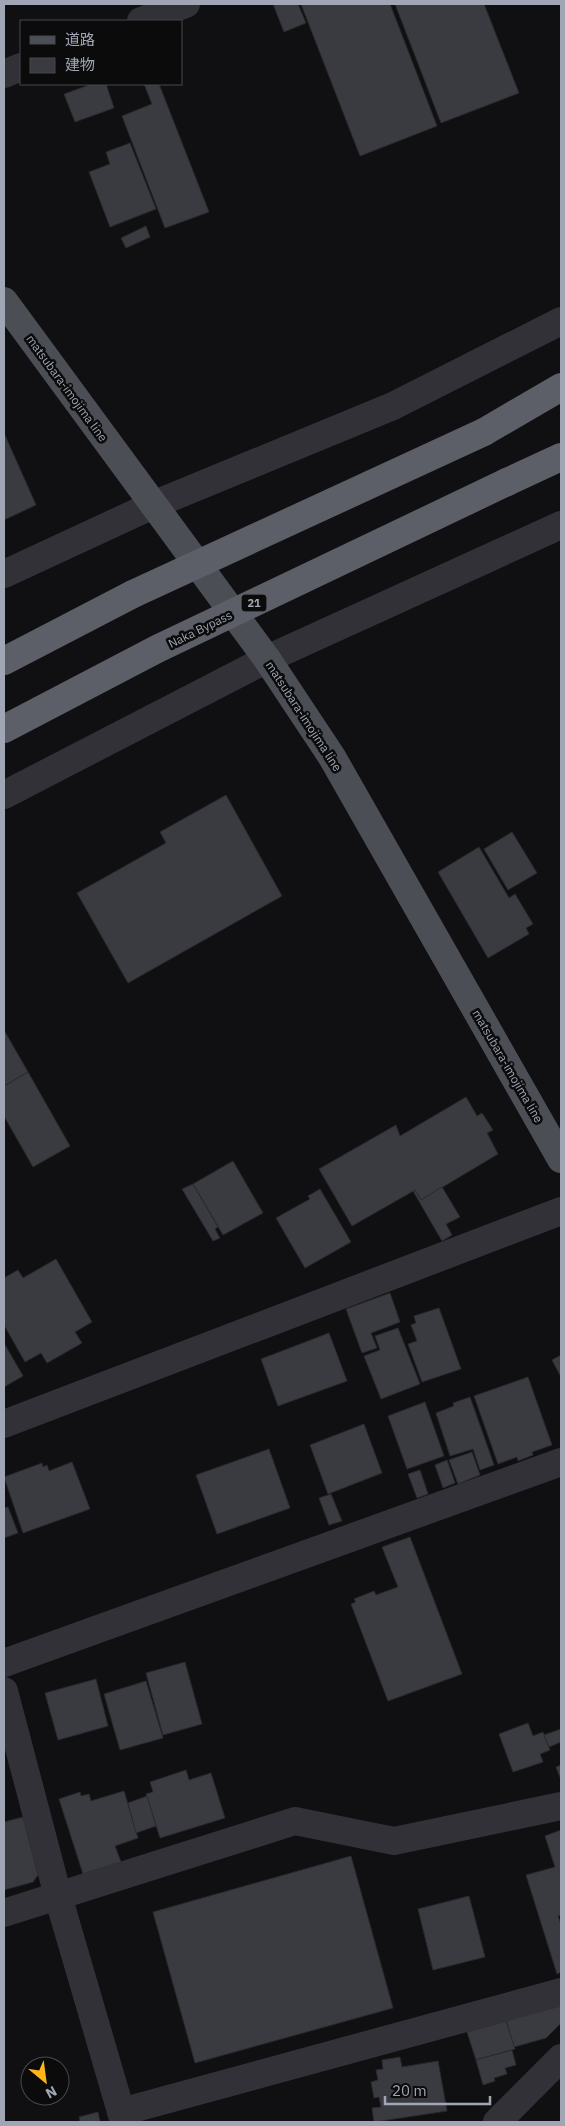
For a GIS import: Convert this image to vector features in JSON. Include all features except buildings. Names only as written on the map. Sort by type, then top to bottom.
[{"type":"highway","points":[[484,432],[561,387]]},
{"type":"highway","points":[[4,661],[133,594],[561,396]]},
{"type":"highway","name":"21","points":[[507,482],[561,457]]},
{"type":"highway","name":"21","points":[[507,482],[561,462]]},
{"type":"highway","name":"Naka Bypass","points":[[4,729],[157,649],[507,482]]},
{"type":"highway","points":[[4,646],[133,594]]},
{"type":"main road","name":"matsubara-imojima line","points":[[4,301],[267,659],[332,756],[561,1159]]},
{"type":"street","points":[[144,20],[186,4]]},
{"type":"street","points":[[4,74],[20,67]]},
{"type":"street","points":[[4,574],[153,505],[393,406],[561,320]]},
{"type":"street","points":[[4,795],[267,659],[561,525]]},
{"type":"street","points":[[4,1424],[561,1211]]},
{"type":"street","points":[[4,1663],[561,1462]]},
{"type":"street","points":[[4,1691],[58,1896],[122,2117],[561,1992]]},
{"type":"street","points":[[4,1913],[295,1821],[394,1841],[561,1806]]},
{"type":"street","points":[[496,2122],[561,2058]]}]
